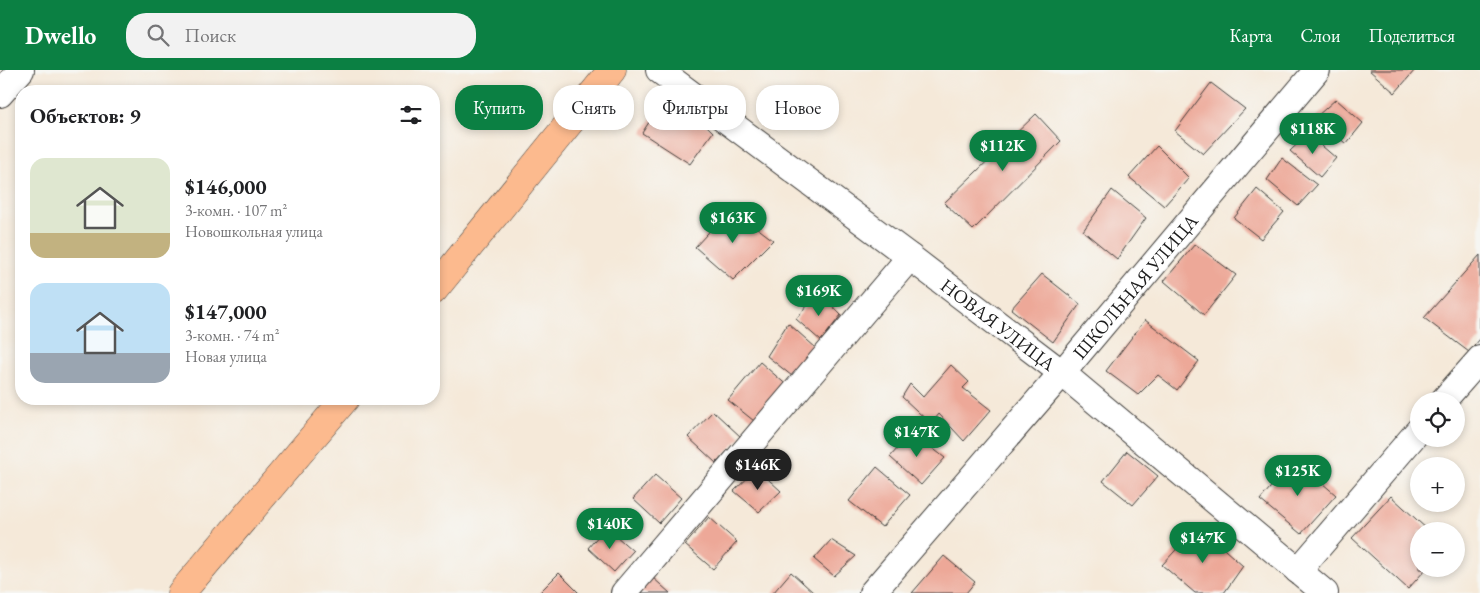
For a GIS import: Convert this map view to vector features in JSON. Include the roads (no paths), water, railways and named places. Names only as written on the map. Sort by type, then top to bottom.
[{"type":"main road","points":[[440,283],[612,70]]},
{"type":"main road","points":[[181,593],[340,405]]},
{"type":"street","points":[[0,94],[21,70]]},
{"type":"street","name":"НОВАЯ УЛИЦА","points":[[658,70],[910,257],[1062,373],[1325,593]]},
{"type":"street","name":"ШКОЛЬНАЯ УЛИЦА","points":[[872,593],[1062,373],[1317,70]]},
{"type":"street","points":[[624,593],[910,257]]},
{"type":"street","points":[[1451,392],[1480,358]]},
{"type":"street","points":[[1298,571],[1410,440]]}]
